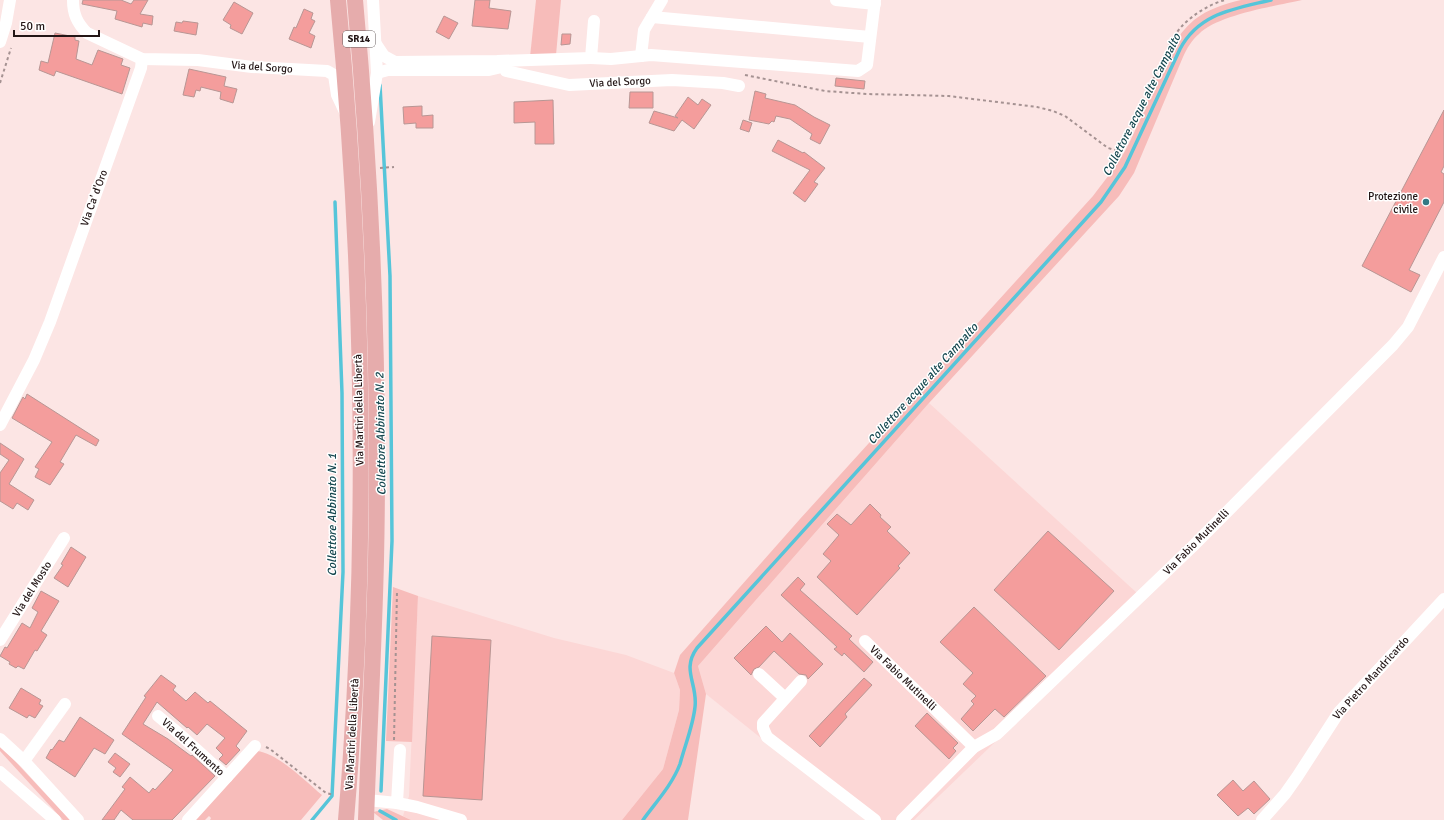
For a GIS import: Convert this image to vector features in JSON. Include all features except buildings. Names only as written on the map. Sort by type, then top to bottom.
[{"type":"main road","name":"SR14","points":[[335,0],[340,23]]},
{"type":"main road","name":"Via Martiri della Libertà","points":[[338,0],[348,120],[358,308],[360,446],[360,560],[355,686],[346,820]]},
{"type":"main road","name":"Via Martiri della Libertà","points":[[355,0],[366,137],[375,307],[377,439],[376,560],[366,820]]},
{"type":"main road","name":"SR14","points":[[362,78],[365,0]]},
{"type":"street","points":[[0,42],[6,24],[10,0]]},
{"type":"street","points":[[73,0],[76,20],[80,27],[87,33],[142,59]]},
{"type":"street","points":[[366,137],[377,73],[373,0]]},
{"type":"street","points":[[641,56],[644,30],[662,0]]},
{"type":"street","points":[[652,17],[870,37],[875,2],[836,0]]},
{"type":"street","points":[[591,58],[594,21]]},
{"type":"street","name":"Via del Sorgo","points":[[376,44],[384,56],[395,62],[506,64],[591,58],[611,59],[651,55],[858,71],[867,65],[870,37]]},
{"type":"street","name":"Via del Sorgo","points":[[142,59],[198,60],[252,67],[327,71],[334,75],[337,95],[348,120]]},
{"type":"street","name":"Via Ca' d'Oro","points":[[0,424],[24,381],[46,334],[141,68],[142,59]]},
{"type":"street","name":"Via del Sorgo","points":[[506,64],[506,72],[570,85],[672,80],[723,83],[740,81]]},
{"type":"street","name":"Via del Sorgo","points":[[377,73],[388,70],[489,70],[506,64]]},
{"type":"street","name":"Via Fabio Mutinelli","points":[[902,820],[974,747],[997,734],[1192,546],[1393,345],[1408,327],[1444,257]]},
{"type":"street","name":"Via del Mosto","points":[[0,640],[64,538]]},
{"type":"street","name":"Via Pietro Mandricardo","points":[[1262,820],[1289,788],[1338,712],[1444,599]]},
{"type":"street","name":"Via Fabio Mutinelli","points":[[865,641],[974,747]]},
{"type":"street","points":[[759,674],[785,698]]},
{"type":"street","points":[[801,681],[763,723],[764,733],[767,737],[875,820]]},
{"type":"street","points":[[24,761],[65,704]]},
{"type":"street","name":"Via del Frumento","points":[[158,716],[227,777]]},
{"type":"street","points":[[0,739],[24,761],[78,820]]},
{"type":"street","name":"Via del Frumento","points":[[188,820],[255,746]]},
{"type":"street","points":[[397,803],[400,750]]},
{"type":"street","points":[[0,772],[55,820]]},
{"type":"street","points":[[366,800],[397,803],[461,820]]},
{"type":"path","points":[[740,81],[825,91],[867,94],[949,96],[1038,107],[1065,116],[1108,148],[1118,151],[1125,144],[1149,87],[1169,47],[1182,26],[1192,16],[1225,0]]},
{"type":"path","points":[[379,168],[394,167]]},
{"type":"path","points":[[397,591],[394,741],[400,750]]},
{"type":"path","points":[[255,746],[261,745],[270,749],[326,793],[337,795]]},
{"type":"shaded area","points":[[536,0],[561,0],[556,55],[530,57]]},
{"type":"shaded area","points":[[1241,0],[1302,0],[1232,16],[1207,27],[1194,39],[1183,57],[1134,173],[1119,196],[929,403],[698,666],[706,694],[688,820],[622,820],[663,769],[679,710],[680,690],[674,673],[680,655],[800,519],[1093,196],[1114,168],[1130,142],[1165,61],[1182,32],[1194,20],[1205,13],[1222,5]]},
{"type":"shaded area","points":[[929,403],[1143,600],[914,820],[868,820],[706,694],[698,666]]},
{"type":"shaded area","points":[[393,587],[418,596],[412,742],[386,741]]},
{"type":"shaded area","points":[[418,596],[554,638],[626,655],[674,673],[680,690],[679,710],[663,769],[622,820],[411,820],[403,816],[409,796]]},
{"type":"shaded area","points":[[0,745],[70,820],[63,820],[0,751]]},
{"type":"shaded area","points":[[257,751],[265,753],[283,762],[322,795],[301,820],[210,820],[211,818],[209,816],[205,820],[194,820]]},
{"type":"shaded area","points":[[387,809],[411,820],[383,820],[373,812]]},
{"type":"waterway","name":"Collettore acque alte Campalto","points":[[643,820],[668,786],[680,764],[694,714],[695,699],[690,663],[697,648],[1101,202],[1125,167],[1180,49],[1188,37],[1197,27],[1219,14],[1244,6],[1271,0]]},
{"type":"waterway","name":"Collettore Abbinato N. 2","points":[[380,85],[390,276],[392,541],[381,791]]},
{"type":"waterway","name":"Collettore Abbinato N. 1","points":[[312,820],[332,796],[343,572],[342,393],[335,202]]},
{"type":"waterway","name":"Collettore Abbinato N. 2","points":[[380,811],[396,820]]},
{"type":"place","name":"Protezione civile","points":[[1426,202]]}]
